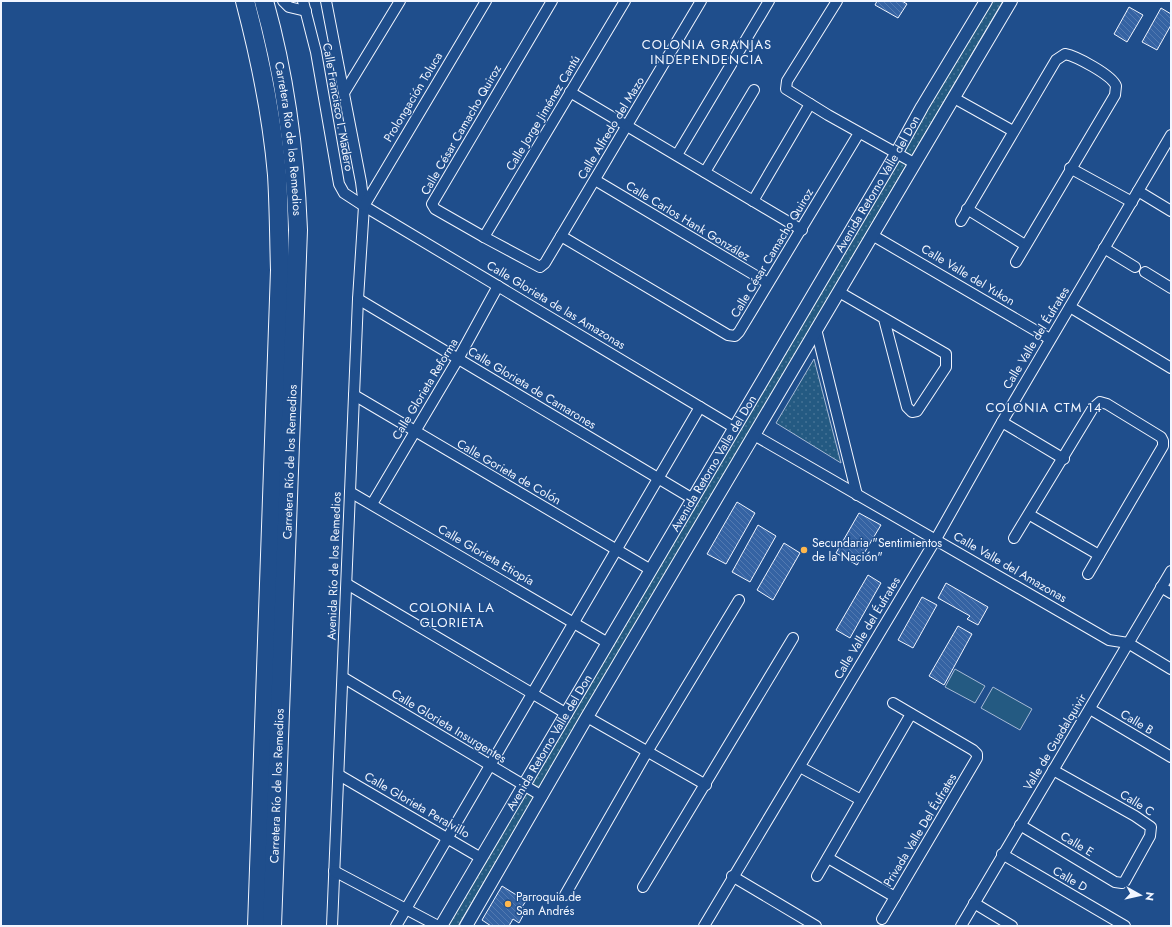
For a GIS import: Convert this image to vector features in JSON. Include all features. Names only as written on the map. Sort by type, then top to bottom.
[{"type":"highway","name":"Carretera Río de los Remedios","points":[[246,1],[264,81],[271,125],[277,175],[280,263],[256,926]]},
{"type":"highway","name":"Carretera Río de los Remedios","points":[[264,1],[286,102],[296,189],[298,230],[272,926]]},
{"type":"street","points":[[283,1],[289,7],[305,6]]},
{"type":"street","name":"Avenida Río de los Remedios","points":[[326,1],[361,182],[364,206],[358,299],[344,678],[332,926]]},
{"type":"street","points":[[344,93],[400,1]]},
{"type":"street","name":"Prolongación Toluca","points":[[364,206],[486,1]]},
{"type":"street","name":"Calle César Camacho Quiroz","points":[[540,266],[484,238],[435,208],[432,201],[552,1]]},
{"type":"street","name":"Calle Jorge Jiménez Cantú","points":[[484,238],[625,1]]},
{"type":"street","name":"Calle Alfredo del Mazo","points":[[540,266],[545,263],[701,1]]},
{"type":"street","points":[[677,155],[769,1]]},
{"type":"street","points":[[836,1],[786,84],[788,91],[858,133],[914,163]]},
{"type":"street","name":"Avenida Retorno Valle del Don","points":[[441,926],[896,154],[922,106],[986,1]]},
{"type":"street","name":"Avenida Retorno Valle del Don","points":[[466,926],[587,717],[1011,1]]},
{"type":"street","name":"Calle Francisco I. Madero","points":[[305,6],[316,52],[338,184],[344,193],[364,206]]},
{"type":"street","points":[[961,220],[1056,60],[1064,54],[1075,57],[1111,79],[1116,86],[1114,94],[1016,262]]},
{"type":"street","points":[[705,172],[754,90]]},
{"type":"street","points":[[570,92],[628,125],[802,230]]},
{"type":"street","points":[[954,98],[1013,131]]},
{"type":"street","points":[[753,201],[810,104]]},
{"type":"street","name":"Calle César Camacho Quiroz","points":[[561,236],[731,336],[734,336],[739,332],[802,230],[858,133]]},
{"type":"street","name":"Calle Valle del Éufrates","points":[[704,926],[732,876],[800,767],[936,539],[1050,339],[1171,135]]},
{"type":"street","points":[[1070,168],[1132,202]]},
{"type":"street","name":"Calle Carlos Hank González","points":[[595,180],[768,283]]},
{"type":"street","points":[[1138,191],[1171,211]]},
{"type":"street","name":"Calle Glorieta de las Amazonas","points":[[364,206],[735,428]]},
{"type":"street","points":[[967,209],[1025,245]]},
{"type":"street","name":"Calle Valle del Yukon","points":[[872,235],[1050,339]]},
{"type":"street","points":[[1104,248],[1171,288]]},
{"type":"street","name":"Calle Glorieta Reforma","points":[[372,504],[458,359],[498,286]]},
{"type":"street","points":[[839,292],[943,352],[947,358],[946,367],[916,411],[912,412],[906,407],[884,319]]},
{"type":"street","name":"Calle Glorieta de Camarones","points":[[358,299],[693,499]]},
{"type":"street","points":[[1070,307],[1171,368]]},
{"type":"street","points":[[816,329],[857,495]]},
{"type":"street","name":"Calle Gorieta de Colón","points":[[354,395],[414,432],[651,570]]},
{"type":"street","points":[[1014,538],[1030,515],[1093,408],[1100,402],[1107,404],[1157,434],[1163,441],[1160,451],[1088,574]]},
{"type":"street","points":[[396,926],[700,406]]},
{"type":"street","points":[[1002,422],[1064,459]]},
{"type":"street","name":"Calle Valle del Amazonas","points":[[754,435],[1109,640],[1128,643],[1171,669]]},
{"type":"street","name":"Calle Glorieta Etiopía","points":[[350,492],[608,643]]},
{"type":"street","points":[[1030,515],[1099,555]]},
{"type":"street","name":"Valle de Guadalquivir","points":[[961,926],[1002,854],[1090,709],[1171,571]]},
{"type":"street","points":[[347,584],[532,692],[566,714]]},
{"type":"street","points":[[1161,587],[1171,592]]},
{"type":"street","points":[[565,895],[647,752],[739,600]]},
{"type":"street","points":[[643,887],[706,785],[792,638]]},
{"type":"street","name":"Calle Glorieta Insurgentes","points":[[344,678],[542,796]]},
{"type":"street","points":[[817,876],[911,714],[894,703]]},
{"type":"street","name":"Calle B","points":[[1090,709],[1171,757]]},
{"type":"street","name":"Privada Valle Del Éufrates","points":[[882,919],[976,761],[977,754],[973,750],[911,714]]},
{"type":"street","points":[[587,717],[706,785]]},
{"type":"street","points":[[800,767],[861,800]]},
{"type":"street","name":"Calle C","points":[[1053,770],[1135,816],[1151,827],[1150,836],[1127,877],[1122,883]]},
{"type":"street","name":"Calle Glorieta Peralvillo","points":[[339,775],[481,858]]},
{"type":"street","name":"Calle E","points":[[1020,825],[1115,882],[1122,883]]},
{"type":"street","name":"Calle D","points":[[1002,854],[1125,926]]},
{"type":"street","name":"Privada Valle Del Éufrates","points":[[828,858],[895,897]]},
{"type":"street","points":[[334,871],[438,926]]},
{"type":"street","points":[[732,876],[816,926]]},
{"type":"street","points":[[974,903],[1012,926]]},
{"type":"shaded area","points":[[990,1],[1003,1],[458,926],[443,926]]},
{"type":"shaded area","points":[[814,359],[841,463],[776,423]]},
{"type":"shaded area","points":[[955,669],[985,686],[975,703],[945,687]]},
{"type":"shaded area","points":[[993,687],[1032,709],[1020,730],[981,708]]},
{"type":"building","points":[[877,1],[902,1],[907,4],[898,18],[875,5]]},
{"type":"building","points":[[1129,7],[1143,15],[1127,42],[1114,34]]},
{"type":"building","points":[[1161,8],[1171,14],[1171,25],[1157,50],[1142,42]]},
{"type":"building","points":[[737,502],[755,513],[726,564],[707,554]]},
{"type":"building","points":[[859,513],[881,525],[857,565],[836,553]]},
{"type":"building","points":[[758,525],[776,536],[750,582],[732,572]]},
{"type":"building","points":[[784,543],[800,553],[773,600],[757,590]]},
{"type":"building","points":[[868,575],[881,583],[850,638],[836,630]]},
{"type":"building","points":[[946,583],[988,607],[978,625],[967,619],[970,616],[938,598]]},
{"type":"building","points":[[922,597],[937,605],[913,648],[898,640]]},
{"type":"building","points":[[958,626],[972,634],[944,685],[929,676]]},
{"type":"building","name":"Parroquia de San Andrés","points":[[502,886],[526,901],[522,907],[526,910],[519,923],[513,919],[509,926],[491,926],[482,920]]},
{"type":"place","name":"Secundaria \"Sentimientos de la Nación\"","points":[[804,550]]},
{"type":"place","name":"Parroquia de San Andrés","points":[[508,904]]},
{"type":"district","name":"COLONIA GRANJAS INDEPENDENCIA","points":[[707,52]]},
{"type":"district","name":"COLONIA CTM 14","points":[[1044,407]]},
{"type":"district","name":"COLONIA LA GLORIETA","points":[[452,614]]}]
